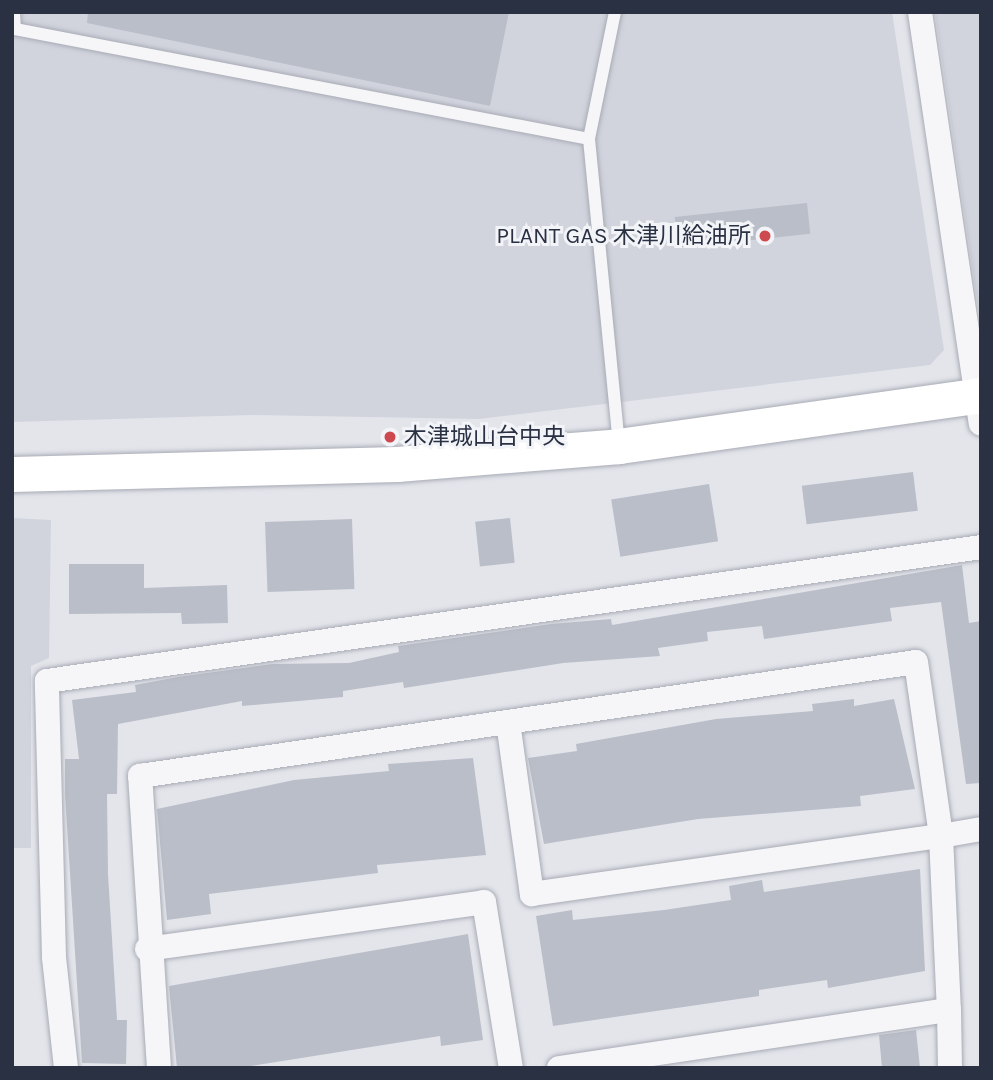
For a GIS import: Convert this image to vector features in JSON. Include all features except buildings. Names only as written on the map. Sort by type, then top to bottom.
[{"type":"street","points":[[12,474],[397,464],[619,446],[980,404],[920,12]]},
{"type":"street","points":[[66,1068],[54,957],[47,681],[981,547]]},
{"type":"street","points":[[159,1068],[147,949],[140,776],[916,662],[941,836],[950,1068]]},
{"type":"street","points":[[508,722],[532,894],[981,829]]},
{"type":"street","points":[[147,949],[484,902],[511,1068]]},
{"type":"street","points":[[559,1068],[949,1010]]},
{"type":"lane","points":[[14,12],[15,29],[589,139]]},
{"type":"lane","points":[[615,12],[589,139],[619,446]]},
{"type":"shaded area","points":[[12,12],[892,12],[944,350],[930,365],[479,419],[253,415],[12,422]]},
{"type":"shaded area","points":[[935,12],[981,12],[981,326]]},
{"type":"shaded area","points":[[12,518],[51,520],[49,658],[31,666],[31,848],[12,848]]},
{"type":"place","name":"PLANT GAS 木津川給油所","points":[[765,236]]},
{"type":"place","name":"木津城山台中央","points":[[390,437]]}]
